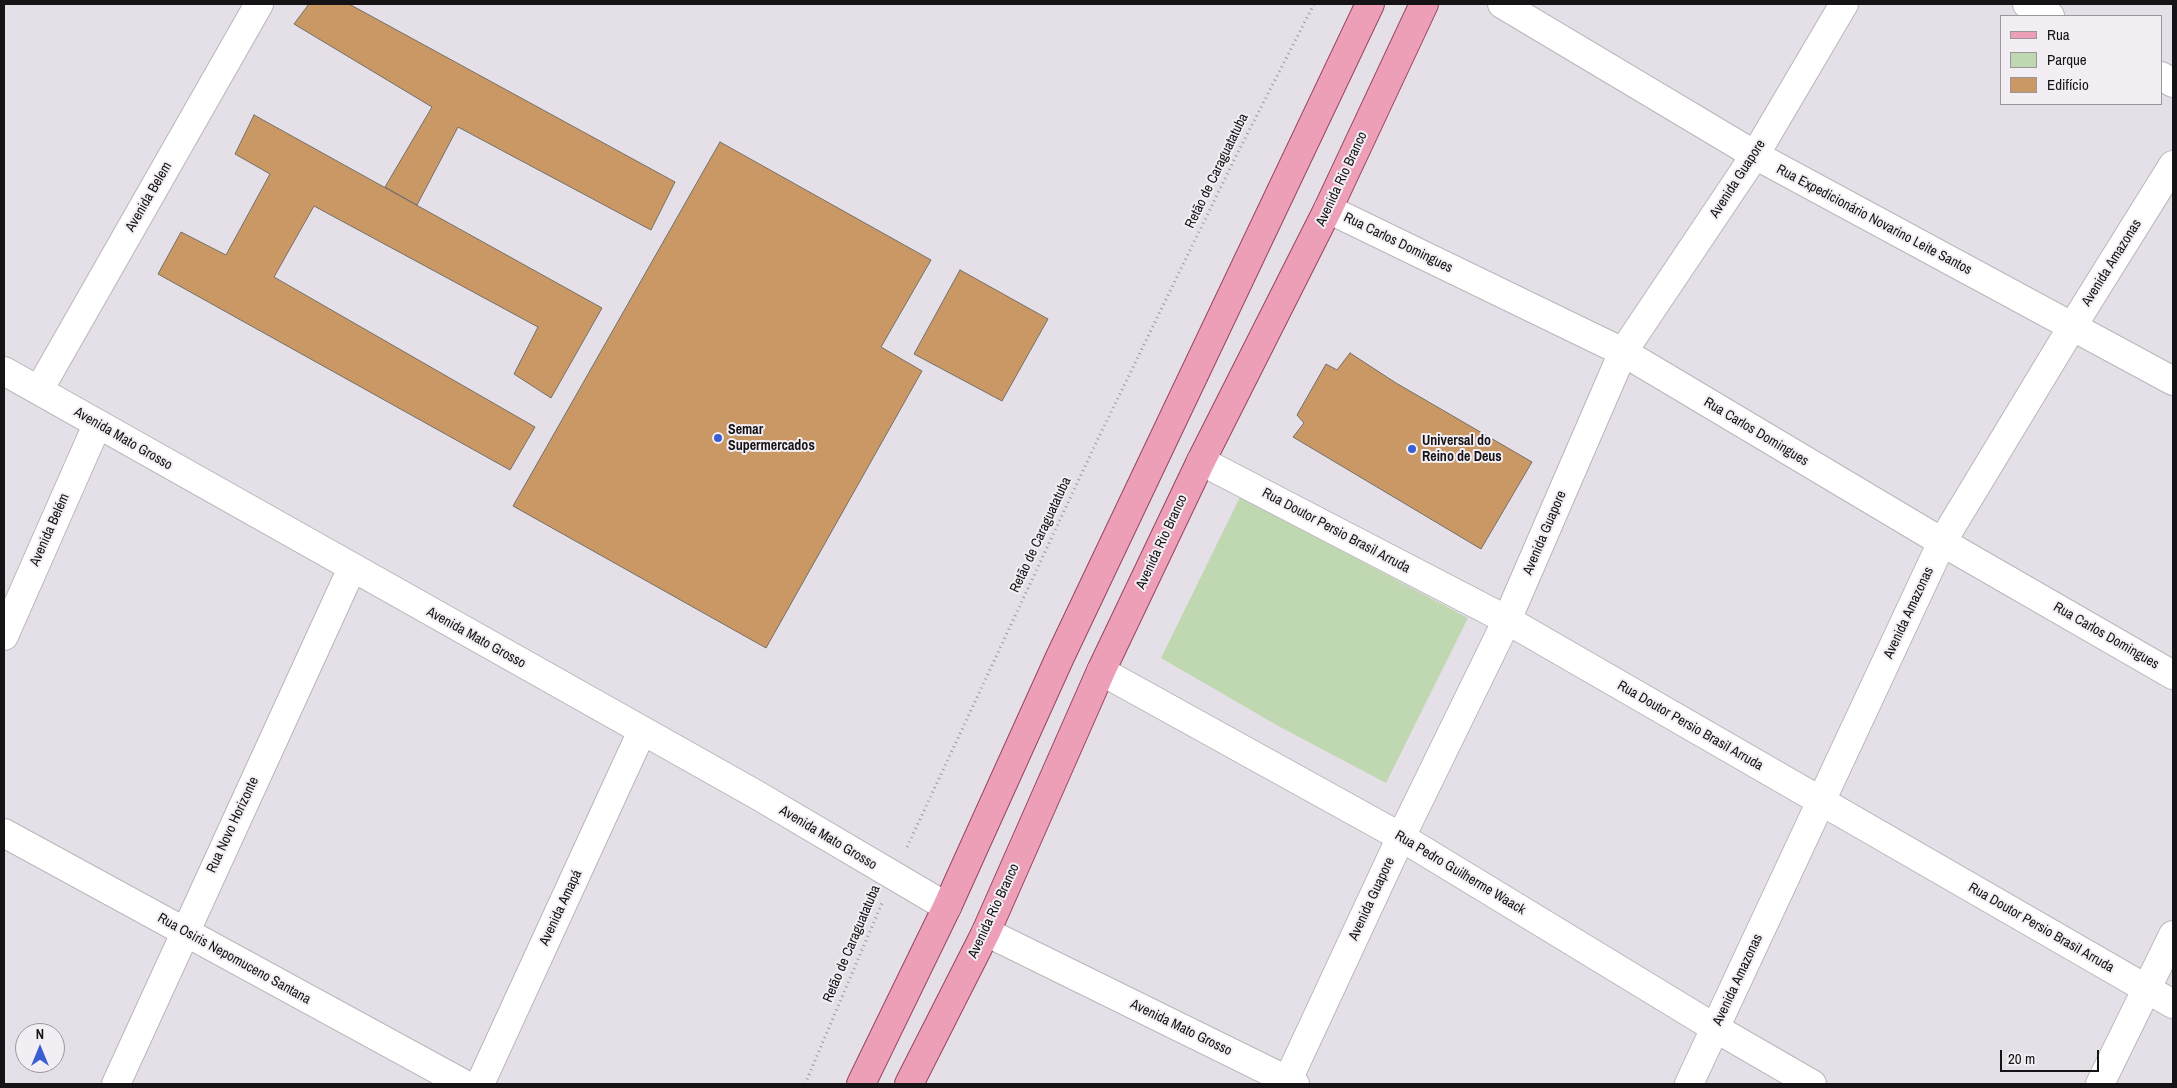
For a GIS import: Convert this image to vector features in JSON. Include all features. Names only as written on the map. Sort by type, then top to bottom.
[{"type":"main road","points":[[861,1084],[947,908],[1060,657],[1370,4]]},
{"type":"main road","name":"Avenida Rio Branco","points":[[909,1084],[986,932],[1101,672],[1201,461],[1328,209],[1424,4]]},
{"type":"street","name":"Avenida Belem","points":[[39,390],[259,4]]},
{"type":"street","name":"Rua Expedicionário Novarino Leite Santos","points":[[1502,4],[1755,155],[2173,381]]},
{"type":"street","name":"Avenida Guapore","points":[[1290,1083],[1401,837],[1507,620],[1623,352],[1755,155],[1844,4]]},
{"type":"street","points":[[2028,4],[2048,15]]},
{"type":"street","points":[[2162,77],[2173,83]]},
{"type":"street","name":"Avenida Amazonas","points":[[1689,1084],[1942,542],[2173,165]]},
{"type":"street","name":"Rua Carlos Domingues","points":[[1328,209],[1623,352],[1942,542],[2173,675]]},
{"type":"street","name":"Avenida Mato Grosso","points":[[4,371],[642,732],[757,795],[947,908]]},
{"type":"street","name":"Avenida Belém","points":[[4,636],[97,424]]},
{"type":"street","name":"Rua Doutor Persio Brasil Arruda","points":[[1201,461],[1507,620],[2173,1004]]},
{"type":"street","name":"Rua Novo Horizonte","points":[[116,1084],[352,568]]},
{"type":"street","name":"Rua Pedro Guilherme Waack","points":[[1101,672],[1401,837],[1715,1028],[1812,1084]]},
{"type":"street","name":"Avenida Amapá","points":[[480,1084],[642,732]]},
{"type":"street","name":"Rua Osiris Nepomuceno Santana","points":[[4,833],[464,1084]]},
{"type":"street","name":"Avenida Mato Grosso","points":[[986,932],[1290,1083]]},
{"type":"street","points":[[2100,1084],[2173,935]]},
{"type":"path","name":"Retão de Caraguatatuba","points":[[805,1084],[894,876],[1095,445],[1235,158],[1314,4]]},
{"type":"green space","points":[[1240,497],[1468,618],[1386,783],[1280,727],[1161,658]]},
{"type":"building","points":[[309,4],[349,4],[675,182],[651,230],[458,127],[417,205],[385,187],[432,107],[294,24]]},
{"type":"building","points":[[254,115],[602,308],[551,398],[514,374],[538,327],[314,206],[274,277],[535,427],[510,470],[158,274],[181,232],[226,255],[270,174],[235,154]]},
{"type":"building","name":"Semar Supermercados","points":[[720,142],[931,260],[881,347],[922,371],[766,648],[513,506]]},
{"type":"building","points":[[960,270],[1048,319],[1002,401],[914,354]]},
{"type":"building","name":"Universal do Reino de Deus","points":[[1350,353],[1396,383],[1532,462],[1481,549],[1293,437],[1304,423],[1297,415],[1326,364],[1337,370]]},
{"type":"place","name":"Semar Supermercados","points":[[718,438]]},
{"type":"place","name":"Universal do Reino de Deus","points":[[1412,449]]}]
